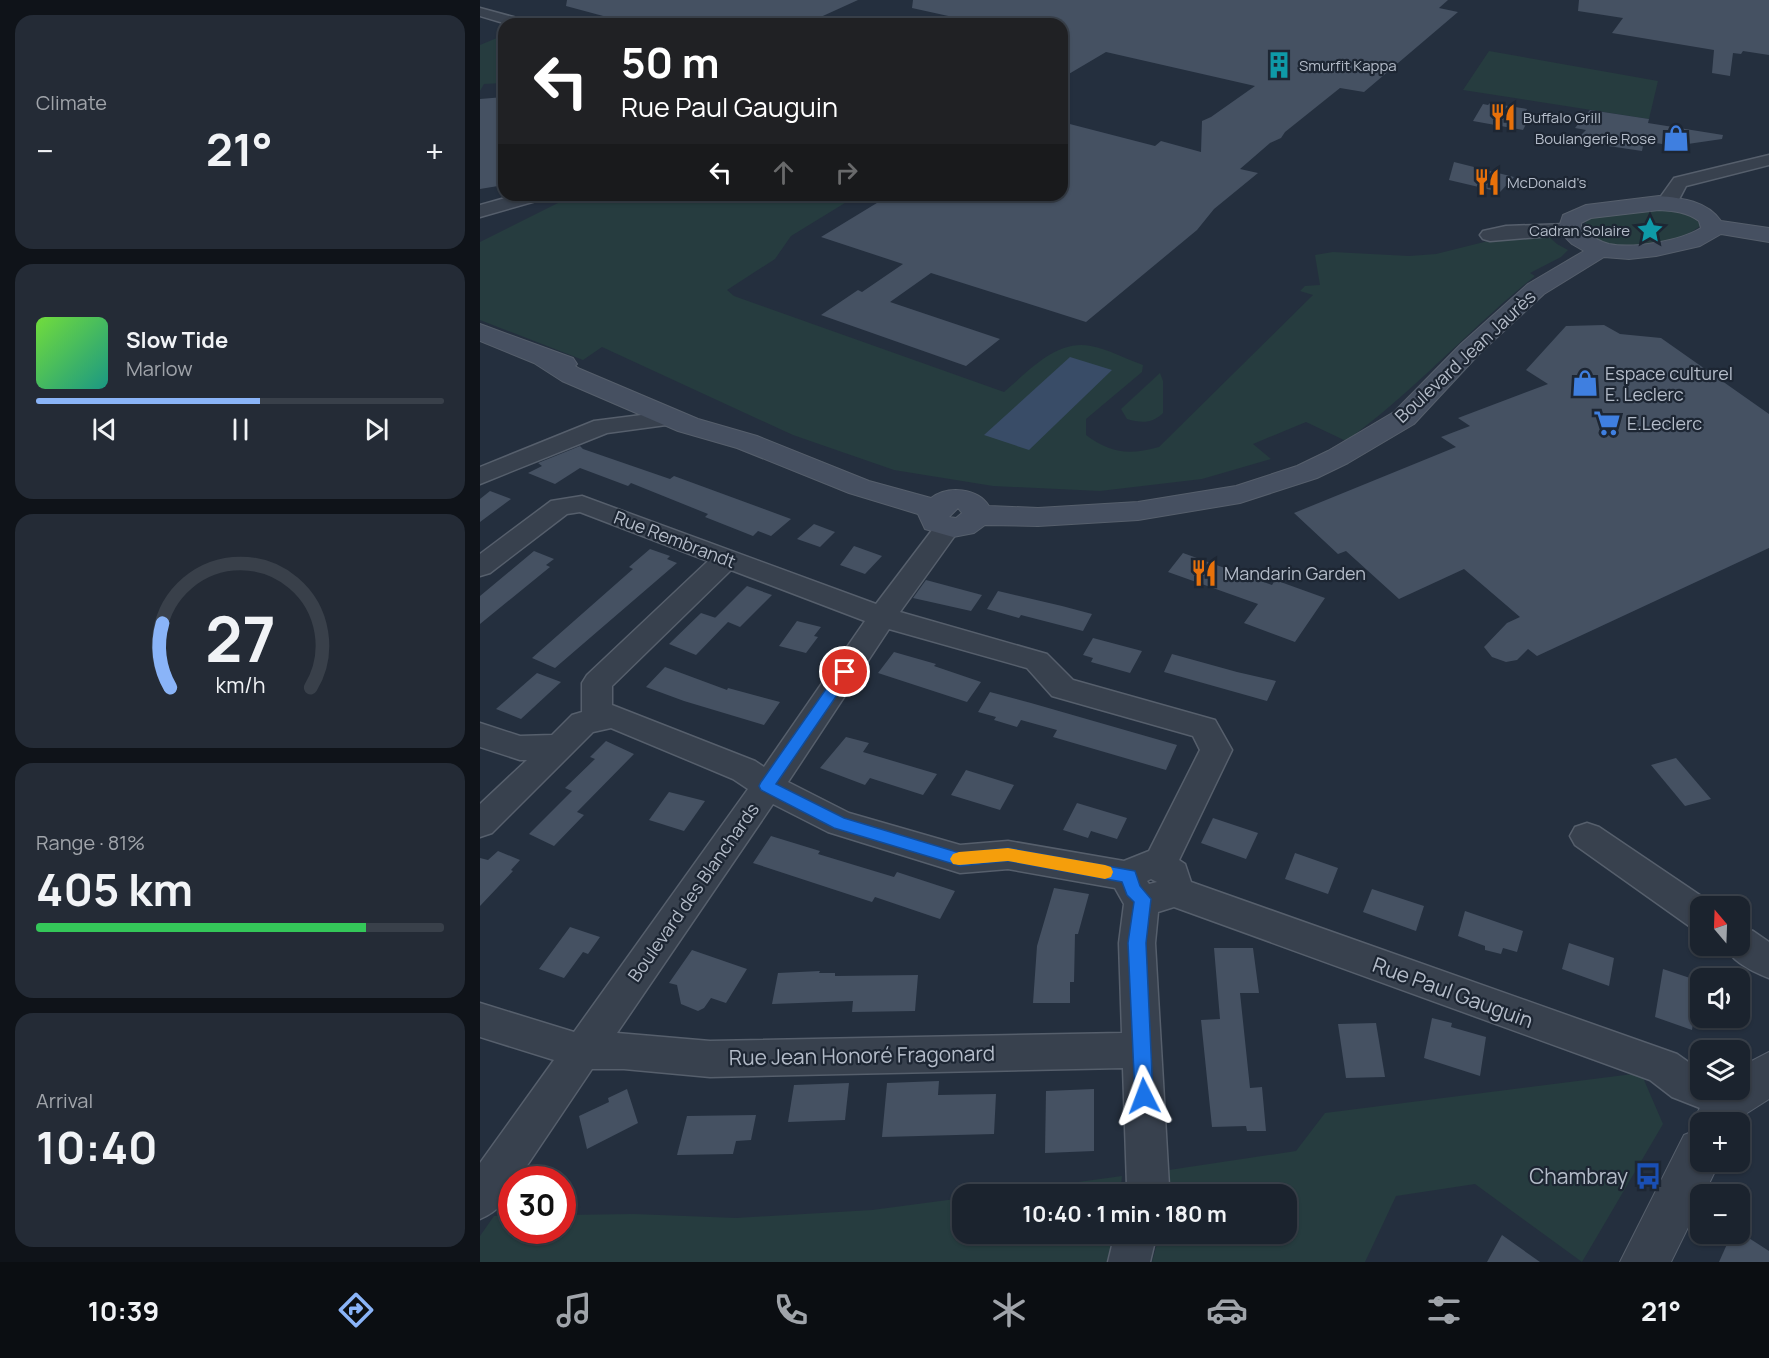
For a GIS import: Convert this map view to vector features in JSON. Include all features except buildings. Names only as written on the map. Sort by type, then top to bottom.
[{"type":"main road","points":[[1713,226],[1712,230],[1702,238],[1664,248],[1631,253],[1599,249],[1578,239],[1569,230],[1571,220],[1586,212],[1640,204],[1668,203],[1690,208],[1703,214],[1713,226],[1769,235]]},
{"type":"main road","name":"Boulevard Jean Jaurès","points":[[747,442],[859,487],[953,517],[1038,517],[1138,511],[1240,495],[1307,472],[1338,457],[1404,418],[1470,349],[1536,289],[1593,255],[1599,249]]},
{"type":"main road","points":[[480,332],[543,358],[598,373],[653,395],[703,416],[747,442]]},
{"type":"main road","points":[[543,358],[571,375],[673,418],[747,442]]},
{"type":"street","points":[[480,12],[502,18]]},
{"type":"street","points":[[1668,203],[1668,198],[1680,182],[1769,160]]},
{"type":"street","points":[[480,211],[515,201]]},
{"type":"street","points":[[1490,235],[1506,232],[1569,230]]},
{"type":"street","points":[[602,426],[616,403],[615,394]]},
{"type":"street","points":[[480,476],[602,426],[673,418]]},
{"type":"street","name":"Rue Rembrandt","points":[[480,567],[560,507],[582,504],[882,617],[1037,661],[1063,688],[1204,728],[1216,750],[1151,883]]},
{"type":"street","name":"Boulevard des Blanchards","points":[[480,1198],[953,517]]},
{"type":"street","points":[[480,824],[583,723],[597,720],[597,683],[727,558]]},
{"type":"street","name":"Rue Paul Gauguin","points":[[597,720],[613,716],[744,770],[767,786],[840,823],[960,859],[1008,855],[1151,883],[1663,1067],[1722,1111]]},
{"type":"street","points":[[480,735],[520,748],[560,747]]},
{"type":"street","points":[[1587,836],[1690,907]]},
{"type":"street","points":[[1148,1184],[1137,943],[1151,883]]},
{"type":"street","points":[[1750,949],[1769,962]]},
{"type":"street","name":"Rue Jean Honoré Fragonard","points":[[480,1020],[583,1052],[624,1051],[710,1059],[1142,1050]]},
{"type":"street","points":[[1722,1111],[1769,1073]]},
{"type":"street","points":[[1645,1262],[1690,1172]]},
{"type":"street","points":[[1129,1262],[1133,1244]]},
{"type":"green space","points":[[498,38],[498,83],[484,84],[480,91],[480,45]]},
{"type":"green space","points":[[1489,51],[1658,81],[1649,119],[1463,90]]},
{"type":"green space","points":[[562,201],[848,201],[791,236],[775,259],[727,290],[734,296],[1004,392],[1043,359],[1066,347],[1091,346],[1117,354],[1143,365],[1142,372],[1086,419],[1086,435],[1104,446],[1130,452],[1159,447],[1313,295],[1300,291],[1305,286],[1320,285],[1315,255],[1333,252],[1409,256],[1436,254],[1496,239],[1545,233],[1568,250],[1561,257],[1530,273],[1535,276],[1395,402],[1346,441],[1306,422],[1253,444],[1271,459],[1202,479],[1100,491],[993,486],[894,470],[793,435],[602,347],[583,360],[480,320],[480,242]]},
{"type":"green space","points":[[1669,208],[1683,211],[1699,220],[1701,225],[1676,238],[1659,243],[1623,246],[1593,238],[1583,229],[1586,221],[1594,217]]},
{"type":"green space","points":[[1160,373],[1163,381],[1163,413],[1146,422],[1127,419],[1121,409]]},
{"type":"green space","points":[[1641,1073],[1663,1124],[1582,1262],[1475,1184],[1396,1196],[1365,1262],[1152,1262],[1157,1244],[1297,1244],[1297,1184],[1167,1184],[1169,1170],[1296,1151],[1325,1113]]},
{"type":"green space","points":[[1122,1176],[1121,1184],[1064,1184]]},
{"type":"green space","points":[[952,1199],[952,1244],[1111,1244],[1107,1262],[480,1262],[480,1236],[494,1216],[498,1216],[498,1244],[576,1244],[576,1215],[634,1214],[736,1218],[872,1210]]},
{"type":"water","points":[[1070,357],[1112,370],[1029,450],[984,435]]},
{"type":"slow traffic","points":[[959,859],[1008,855],[1105,872]]},
{"type":"place","name":"Smurfit Kappa","points":[[1279,65]]},
{"type":"place","name":"Buffalo Grill","points":[[1503,117]]},
{"type":"place","name":"Boulangerie Rose","points":[[1676,138]]},
{"type":"place","name":"McDonald's","points":[[1487,182]]},
{"type":"place","name":"Cadran Solaire","points":[[1650,230]]},
{"type":"place","name":"Espace culturel E. Leclerc","points":[[1585,383]]},
{"type":"place","name":"E.Leclerc","points":[[1607,423]]},
{"type":"place","name":"Mandarin Garden","points":[[1204,573]]},
{"type":"place","name":"Chambray","points":[[1648,1176]]},
{"type":"route","points":[[845,672],[767,786],[840,823],[960,859],[1008,855],[1129,876],[1133,890],[1142,899],[1137,943],[1144,1096]]}]
